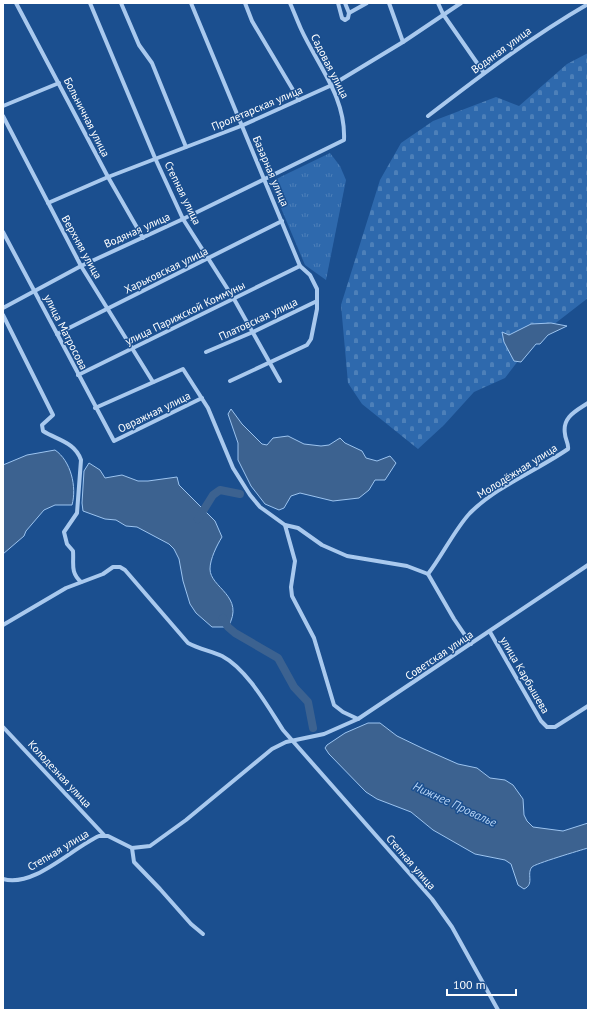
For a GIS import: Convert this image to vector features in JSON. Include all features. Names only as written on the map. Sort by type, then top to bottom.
[{"type":"street","name":"Больничная улица","points":[[16,3],[60,83],[108,177],[143,238]]},
{"type":"street","name":"Степная улица","points":[[90,3],[155,158],[183,219],[234,299],[280,381]]},
{"type":"street","points":[[121,3],[139,45],[152,63],[186,147]]},
{"type":"street","name":"Базарная улица","points":[[191,3],[300,266],[314,281],[317,289],[317,301],[311,339],[307,345],[269,362]]},
{"type":"street","points":[[245,3],[252,21],[299,100]]},
{"type":"street","name":"Садовая улица","points":[[290,3],[301,29],[332,86],[341,107],[345,126],[344,140]]},
{"type":"street","points":[[338,3],[342,18],[348,18],[349,13],[367,3]]},
{"type":"street","points":[[344,3],[349,13]]},
{"type":"street","points":[[389,3],[403,42]]},
{"type":"street","points":[[438,3],[443,14],[484,72]]},
{"type":"street","name":"Пролетарская улица","points":[[48,203],[155,158],[242,126],[332,86],[403,42],[460,3]]},
{"type":"street","name":"Водяная улица","points":[[428,116],[484,72],[545,29],[588,4]]},
{"type":"street","points":[[3,106],[60,83]]},
{"type":"street","name":"Верхняя улица","points":[[3,116],[81,266],[134,348],[153,382]]},
{"type":"street","name":"Водяная улица","points":[[3,308],[81,266],[183,219],[344,140]]},
{"type":"street","name":"Харьковская улица","points":[[57,334],[282,221]]},
{"type":"street","name":"улица Матросова","points":[[3,232],[95,408],[114,441]]},
{"type":"street","name":"улица Парижской Коммуны","points":[[78,375],[300,266]]},
{"type":"street","name":"Платовская улица","points":[[206,352],[253,332],[317,301]]},
{"type":"street","points":[[3,314],[54,415],[42,425],[44,431],[69,444],[79,455],[81,460],[77,513],[66,528],[64,534],[67,544],[73,551],[72,563],[74,574],[81,582],[49,596],[3,625]]},
{"type":"street","points":[[230,381],[269,362]]},
{"type":"street","points":[[95,408],[183,369],[213,418],[234,468],[260,507],[285,525],[298,528],[322,545],[341,554],[354,558],[407,566],[428,574],[454,619],[472,644]]},
{"type":"street","name":"Овражная улица","points":[[114,441],[202,398]]},
{"type":"street","name":"Молодёжная улица","points":[[428,574],[443,554],[463,521],[475,508],[500,490],[568,449],[564,430],[566,420],[569,416],[588,403]]},
{"type":"street","points":[[285,525],[295,561],[291,587],[294,602],[314,638],[334,705],[343,712],[358,719]]},
{"type":"street","name":"Советская улица","points":[[292,740],[324,734],[358,719],[588,565]]},
{"type":"street","name":"Степная улица","points":[[81,582],[103,574],[114,567],[120,567],[125,570],[188,643],[198,649],[223,657],[238,669],[292,740],[432,899],[452,927],[498,1010]]},
{"type":"street","name":"улица Карбышева","points":[[490,632],[541,721],[547,727],[555,727],[588,706]]},
{"type":"street","name":"Колодезная улица","points":[[3,726],[104,835]]},
{"type":"street","points":[[203,934],[191,924],[134,862],[132,848],[145,848],[157,842],[272,749],[292,740]]},
{"type":"street","name":"Степная улица","points":[[3,879],[10,881],[29,877],[93,838],[104,835],[132,848]]},
{"type":"green space","points":[[588,53],[588,298],[535,339],[505,378],[474,392],[444,425],[418,449],[362,404],[348,383],[341,305],[380,180],[401,143],[433,121],[496,97],[519,106],[567,64]]},
{"type":"green space","points":[[330,153],[340,166],[346,180],[326,280],[305,265],[270,182]]},
{"type":"water","points":[[551,323],[567,326],[548,335],[540,344],[536,344],[521,362],[514,361],[504,342],[502,332],[509,335],[531,324]]},
{"type":"water","points":[[231,409],[242,424],[262,444],[267,445],[273,438],[288,436],[304,444],[321,446],[329,445],[340,438],[345,443],[362,451],[366,458],[377,461],[390,456],[396,463],[385,480],[375,480],[369,490],[359,498],[333,501],[300,493],[291,496],[284,508],[279,510],[265,504],[251,486],[238,460],[238,443],[228,414]]},
{"type":"water","points":[[55,450],[61,455],[69,467],[74,490],[72,505],[55,505],[44,510],[26,531],[24,536],[3,554],[3,465],[27,455]]},
{"type":"water","points":[[89,463],[100,470],[105,478],[122,475],[138,481],[148,481],[177,477],[179,485],[215,521],[222,537],[212,557],[210,569],[215,582],[226,594],[233,608],[228,627],[212,627],[196,613],[190,604],[183,581],[179,559],[174,549],[169,544],[137,527],[126,526],[116,520],[105,519],[83,511],[84,471]]},
{"type":"water","points":[[368,723],[380,723],[397,736],[424,749],[458,764],[477,768],[490,778],[505,780],[513,785],[523,799],[524,815],[533,827],[563,831],[588,823],[588,848],[535,865],[530,870],[530,882],[524,889],[518,885],[511,864],[505,860],[475,854],[433,830],[411,812],[377,799],[366,792],[329,754],[325,748],[327,745],[345,733]]},
{"type":"waterway","points":[[198,519],[213,495],[220,490],[240,494]]},
{"type":"waterway","name":"Нижнее Провалье","points":[[223,618],[228,627],[235,633],[278,658],[294,687],[308,702],[313,728]]}]
